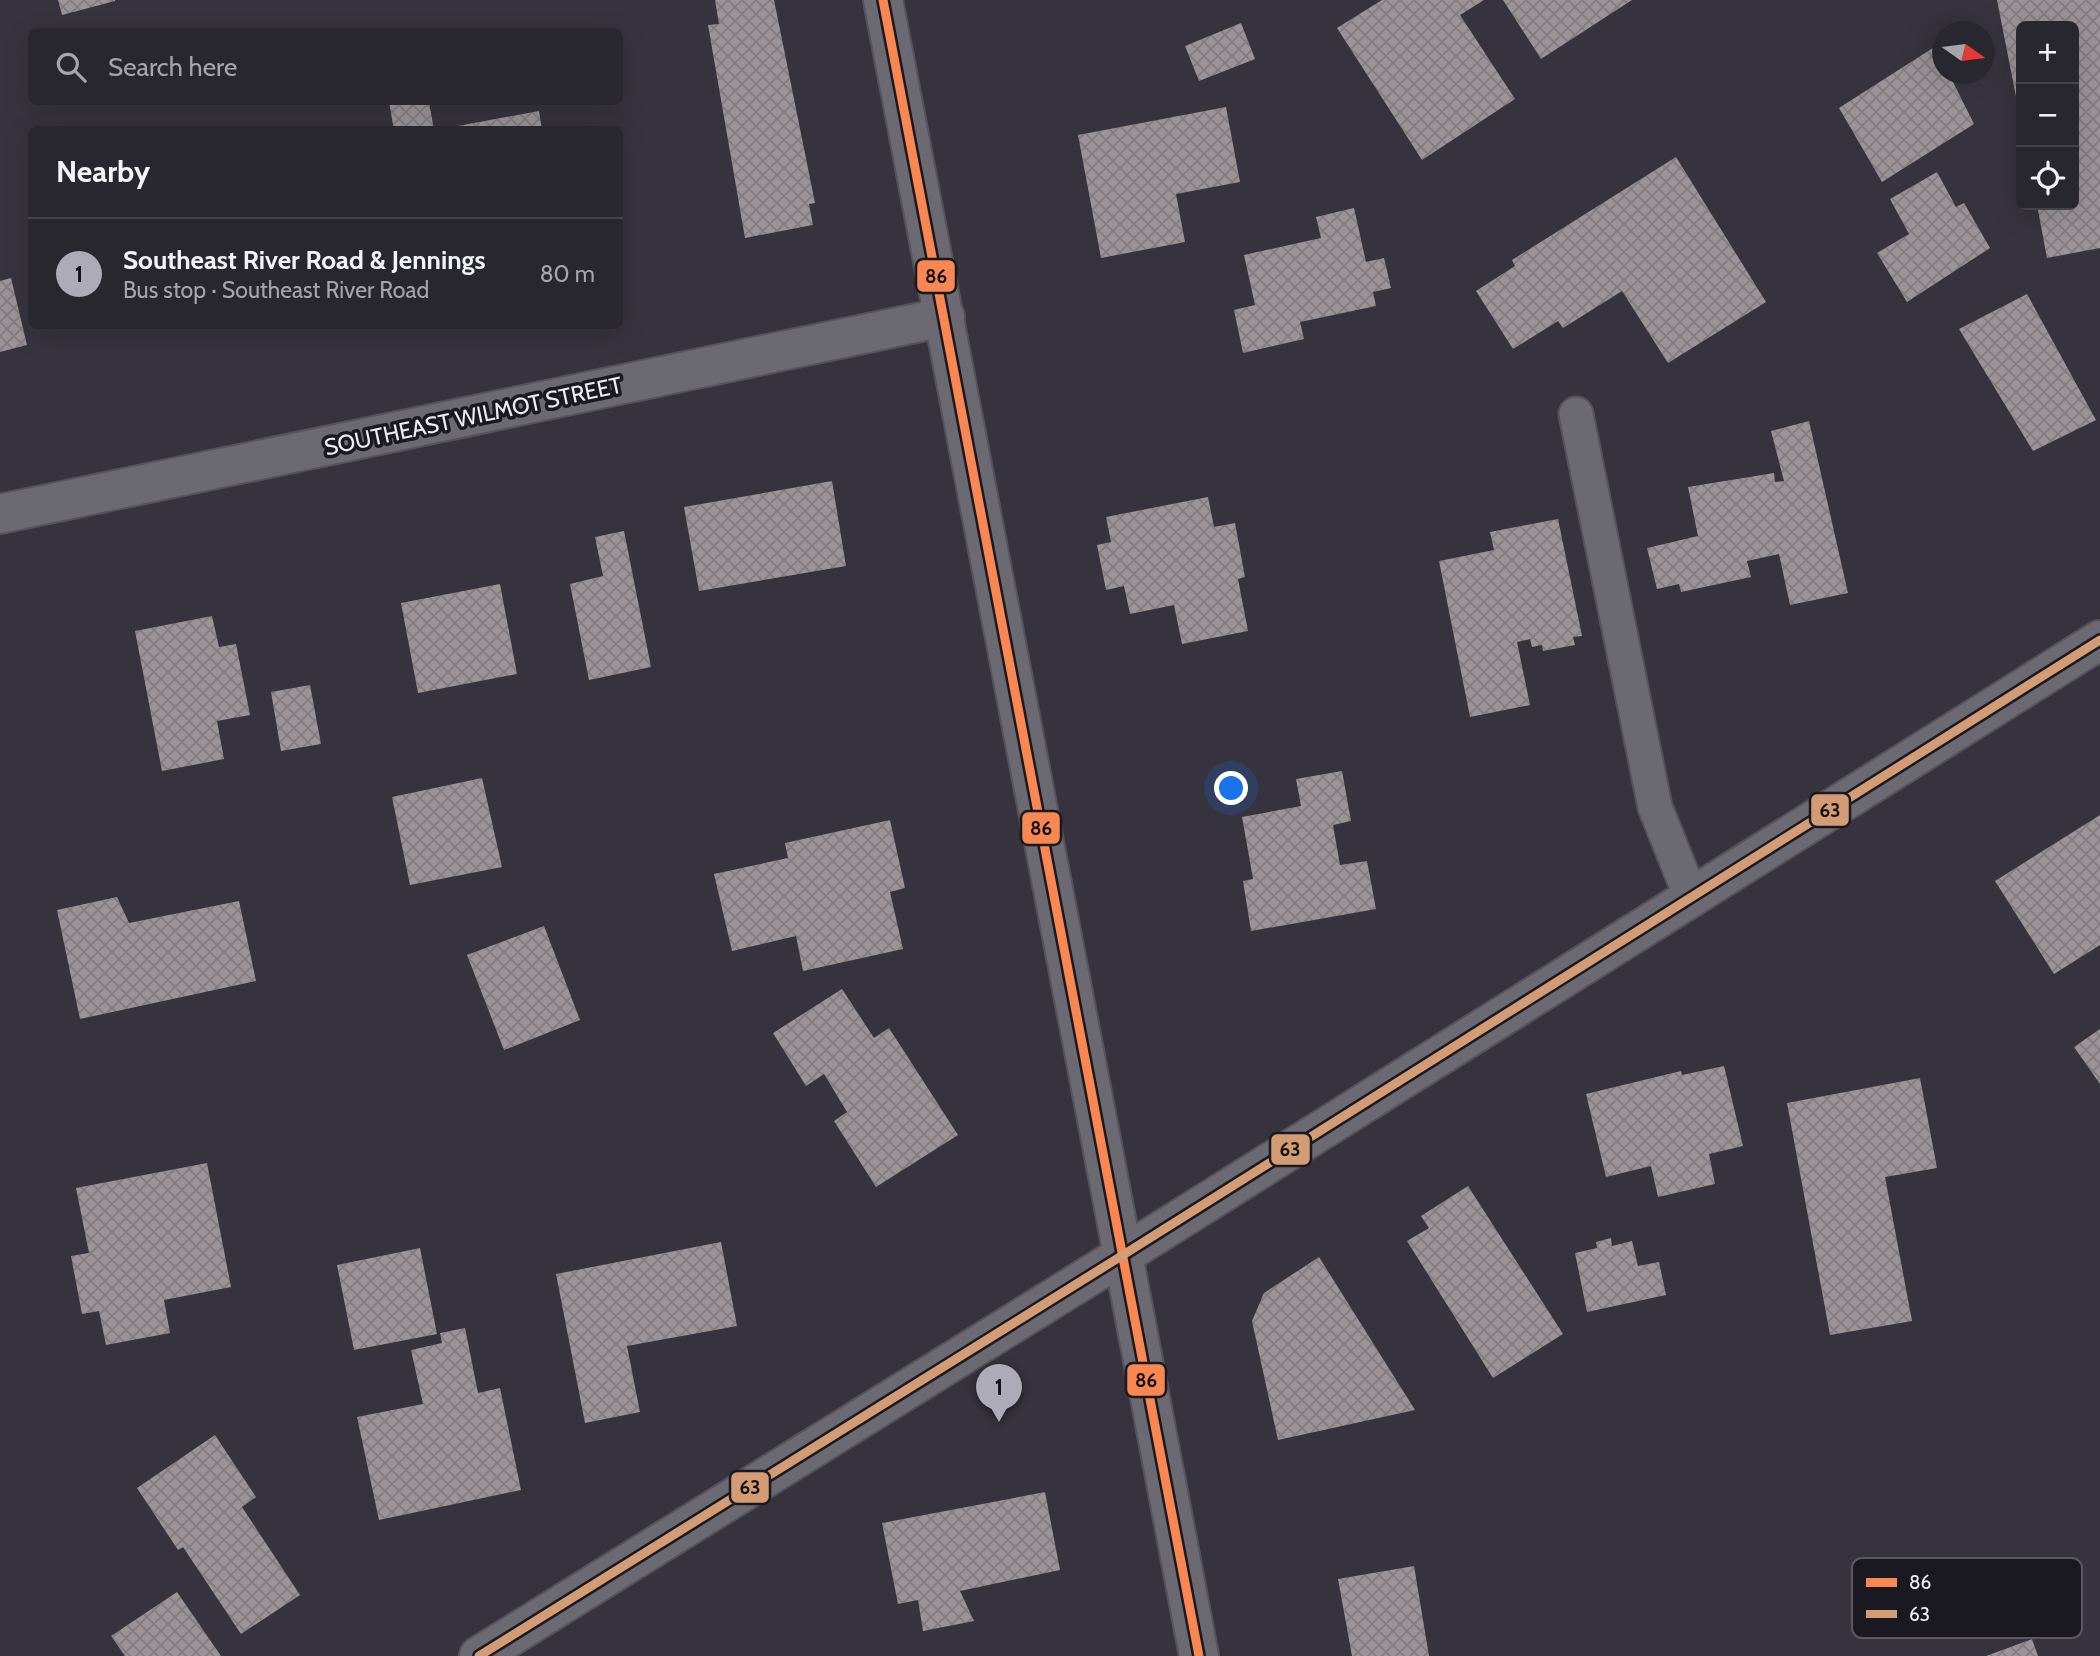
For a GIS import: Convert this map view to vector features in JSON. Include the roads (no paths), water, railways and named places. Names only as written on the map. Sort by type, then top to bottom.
[{"type":"street","points":[[883,0],[1199,1656]]},
{"type":"street","name":"SOUTHEAST WILMOT STREET","points":[[0,514],[945,317]]},
{"type":"street","points":[[479,1656],[1123,1255],[2100,640]]},
{"type":"lane","points":[[1576,414],[1655,807],[1690,897]]},
{"type":"place","name":"Southeast River Road & Jennings","points":[[999,1422]]}]
